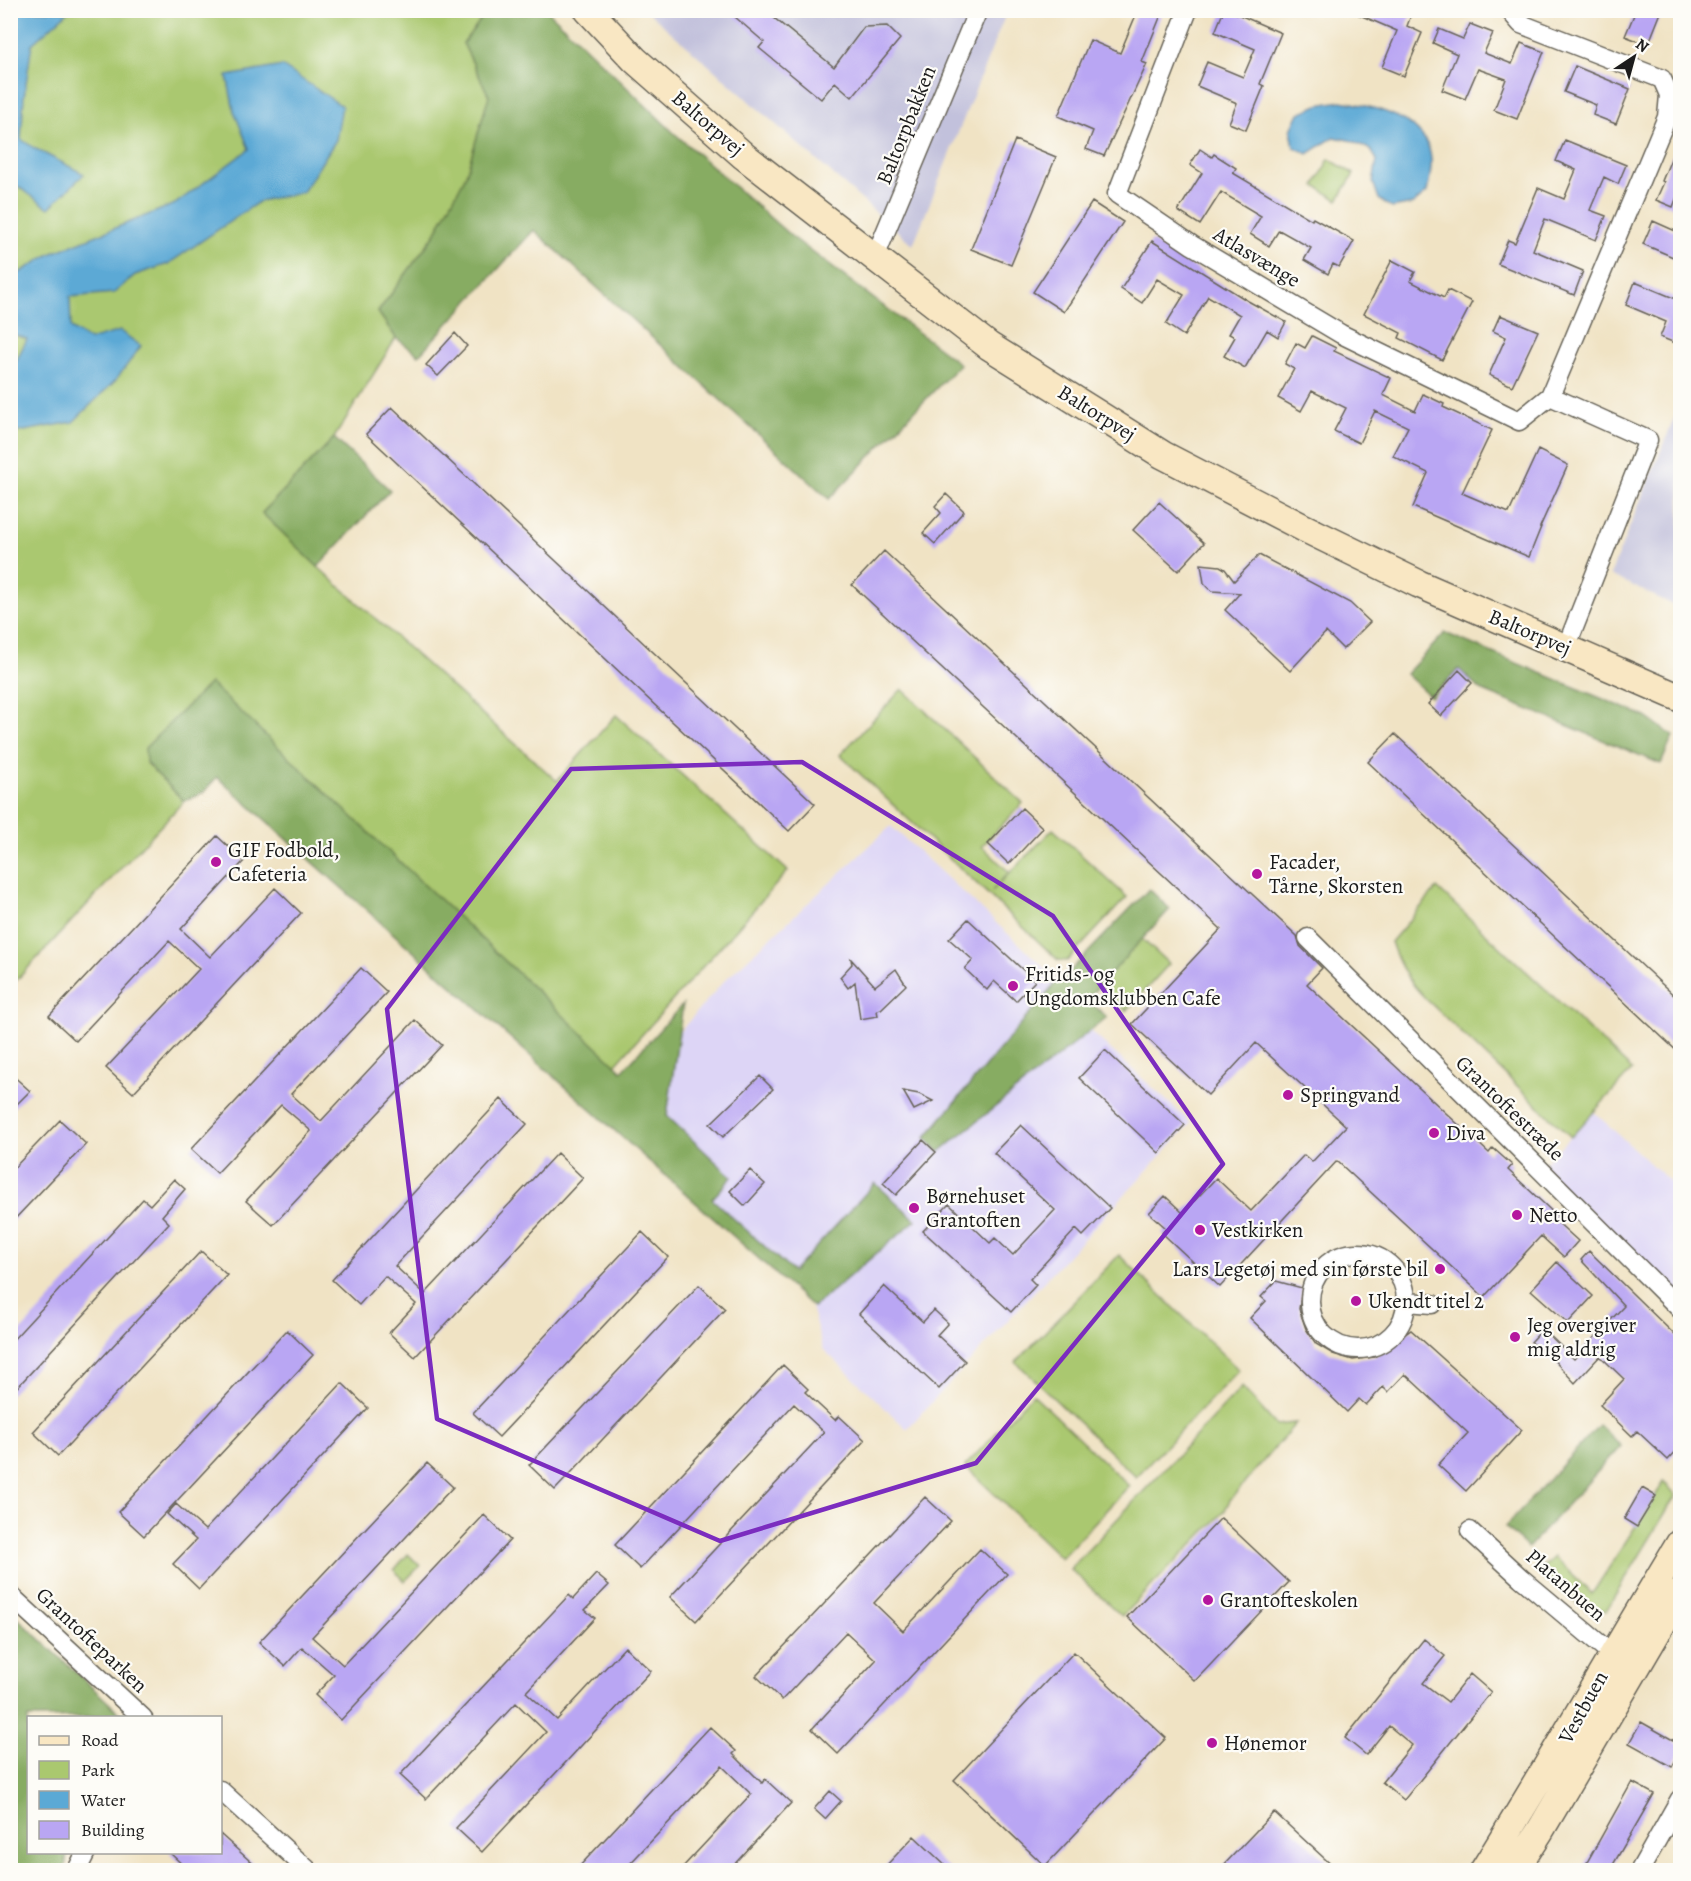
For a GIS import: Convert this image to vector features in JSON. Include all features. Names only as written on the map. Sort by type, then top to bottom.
[{"type":"street","name":"Baltorpvej","points":[[588,10],[635,60],[744,156],[989,346],[1163,454],[1294,522],[1419,584],[1680,698]]},
{"type":"street","name":"Baltorpbakken","points":[[875,257],[978,10]]},
{"type":"street","name":"Atlasvænge","points":[[1188,10],[1117,194],[1192,245],[1341,334],[1519,421],[1550,396],[1667,117],[1669,95],[1662,79],[1521,24],[1509,10]]},
{"type":"street","points":[[1550,396],[1648,440],[1566,648]]},
{"type":"street","name":"Grantoftestræde","points":[[1308,938],[1680,1309]]},
{"type":"street","points":[[1352,1252],[1369,1253],[1384,1260],[1397,1272],[1404,1286],[1407,1302],[1403,1318],[1394,1333],[1381,1344],[1365,1349],[1348,1348],[1332,1342],[1311,1316],[1309,1299],[1313,1282],[1322,1268],[1336,1257],[1352,1252]]},
{"type":"street","points":[[1407,1302],[1432,1304]]},
{"type":"street","name":"Platanbuen","points":[[1470,1531],[1612,1655],[1634,1671]]},
{"type":"street","name":"Vestbuen","points":[[1484,1870],[1554,1757],[1680,1543]]},
{"type":"street","name":"Vestbuen","points":[[1515,1870],[1680,1593]]},
{"type":"street","name":"Grantofteparken","points":[[10,1595],[141,1716]]},
{"type":"street","points":[[222,1792],[308,1870]]},
{"type":"street","points":[[1640,1870],[1680,1799]]},
{"type":"street","points":[[77,1870],[85,1854]]},
{"type":"highlighted area","points":[[802,762],[1053,916],[1223,1164],[976,1463],[720,1541],[437,1419],[387,1009],[571,769]]},
{"type":"shaded area","points":[[647,11],[1007,11],[913,245]]},
{"type":"shaded area","points":[[1680,404],[1680,608],[1610,575]]},
{"type":"shaded area","name":"Børnehuset Grantoften","points":[[891,826],[1082,1002],[1072,1014],[1191,1123],[907,1429],[823,1349],[807,1293],[611,1110],[725,980]]},
{"type":"shaded area","points":[[1594,1112],[1680,1191],[1680,1296],[1541,1167]]},
{"type":"green space","points":[[488,10],[548,11],[673,132],[791,236],[960,364],[829,499],[534,230],[419,355],[396,338],[378,312],[435,234],[466,175],[489,96],[463,43]]},
{"type":"green space","points":[[10,11],[488,11],[463,43],[489,96],[466,175],[435,234],[378,312],[396,338],[334,438],[262,513],[318,567],[557,781],[616,715],[788,871],[615,1065],[210,684],[146,763],[184,801],[11,986]]},
{"type":"green space","points":[[1329,159],[1354,174],[1338,200],[1315,186]]},
{"type":"green space","points":[[334,438],[390,490],[318,567],[262,513]]},
{"type":"green space","points":[[1445,633],[1646,717],[1673,736],[1661,764],[1481,690],[1459,669],[1431,697],[1406,674]]},
{"type":"green space","points":[[210,683],[622,1071],[683,1004],[667,1116],[732,1177],[712,1199],[793,1272],[875,1183],[916,1220],[813,1307],[217,777],[204,792],[184,801],[146,763],[145,748]]},
{"type":"green space","points":[[902,689],[1023,803],[982,846],[1009,872],[992,891],[1053,829],[1127,897],[1067,961],[1058,960],[840,755]]},
{"type":"green space","points":[[1437,888],[1632,1070],[1571,1137],[1427,1000],[1401,967],[1391,942]]},
{"type":"green space","points":[[1149,889],[1170,909],[1087,999],[1107,1017],[939,1152],[925,1138],[1057,981],[1071,970]]},
{"type":"green space","points":[[1142,939],[1169,964],[1126,1011],[1100,985]]},
{"type":"green space","points":[[1119,1255],[1239,1370],[1136,1477],[1016,1362]]},
{"type":"green space","points":[[1242,1387],[1276,1425],[1296,1423],[1230,1500],[1224,1512],[1122,1616],[1070,1569]]},
{"type":"green space","points":[[1033,1394],[1129,1486],[1061,1558],[965,1466]]},
{"type":"green space","points":[[1599,1425],[1621,1446],[1528,1548],[1505,1527]]},
{"type":"green space","points":[[1664,1482],[1676,1495],[1606,1611],[1579,1604],[1540,1570],[1554,1557],[1592,1594]]},
{"type":"green space","points":[[408,1554],[420,1566],[405,1581],[394,1570]]},
{"type":"green space","points":[[10,1611],[123,1716],[27,1716],[27,1854],[67,1854],[65,1870],[11,1870]]},
{"type":"water","points":[[11,10],[69,11],[32,44],[24,97],[21,139],[84,174],[49,208],[13,183],[11,184]]},
{"type":"water","points":[[282,66],[342,106],[336,140],[303,192],[260,201],[168,264],[135,275],[114,293],[70,297],[71,328],[89,340],[120,331],[141,346],[116,380],[73,422],[11,435],[11,366],[14,365],[27,339],[11,334],[11,278],[50,254],[175,204],[249,149],[234,111],[227,76]]},
{"type":"water","points":[[1341,101],[1383,111],[1397,117],[1410,124],[1428,145],[1431,172],[1427,192],[1413,204],[1392,208],[1379,199],[1373,182],[1377,160],[1371,150],[1353,141],[1334,137],[1308,154],[1294,147],[1291,130],[1299,113],[1318,105]]},
{"type":"building","points":[[727,10],[778,10],[773,17],[834,67],[864,27],[887,26],[900,39],[852,97],[835,82],[821,99],[759,48],[764,42]]},
{"type":"building","points":[[1138,10],[1163,10],[1142,62],[1147,64],[1104,156],[1086,149],[1093,131],[1058,116],[1090,40],[1120,53]]},
{"type":"building","points":[[1224,10],[1281,33],[1260,84],[1264,86],[1246,130],[1229,123],[1237,103],[1197,86],[1207,62],[1243,77],[1255,49],[1215,32]]},
{"type":"building","points":[[1348,10],[1413,10],[1407,26],[1422,33],[1404,76],[1382,67],[1397,31]]},
{"type":"building","points":[[1636,10],[1662,10],[1648,45],[1625,36]]},
{"type":"building","points":[[1470,24],[1493,33],[1484,53],[1512,64],[1521,43],[1544,52],[1517,119],[1494,110],[1506,79],[1478,69],[1465,99],[1442,90],[1457,54],[1433,43],[1439,29],[1463,39]]},
{"type":"building","points":[[1575,66],[1630,89],[1616,124],[1593,115],[1596,105],[1564,92]]},
{"type":"building","points":[[1680,137],[1680,189],[1673,207],[1656,200]]},
{"type":"building","points":[[1015,140],[1056,157],[1011,265],[971,249]]},
{"type":"building","points":[[1565,140],[1626,165],[1618,184],[1604,177],[1590,210],[1606,216],[1596,240],[1545,219],[1533,250],[1583,271],[1574,295],[1498,264],[1508,240],[1515,243],[1538,188],[1564,199],[1576,170],[1556,161]]},
{"type":"building","points":[[1200,149],[1212,157],[1214,154],[1236,168],[1233,173],[1312,220],[1313,218],[1354,241],[1339,267],[1333,264],[1328,274],[1304,260],[1311,248],[1279,230],[1269,246],[1250,234],[1261,216],[1221,192],[1200,225],[1178,211],[1202,173],[1190,165]]},
{"type":"building","points":[[1092,202],[1123,222],[1064,312],[1033,292]]},
{"type":"building","points":[[1653,221],[1680,233],[1680,260],[1643,244]]},
{"type":"building","points":[[1152,241],[1286,322],[1278,337],[1267,330],[1245,368],[1224,356],[1235,337],[1229,334],[1240,315],[1208,296],[1184,336],[1166,324],[1184,295],[1157,279],[1142,303],[1121,289]]},
{"type":"building","points":[[1392,260],[1415,272],[1410,281],[1444,298],[1448,290],[1472,302],[1442,360],[1399,338],[1401,333],[1364,314]]},
{"type":"building","points":[[1635,282],[1676,299],[1680,289],[1680,345],[1660,337],[1666,322],[1626,305]]},
{"type":"building","points":[[1500,315],[1538,331],[1512,386],[1489,375],[1506,337],[1493,331]]},
{"type":"building","points":[[455,333],[467,346],[438,376],[426,365]]},
{"type":"building","points":[[1312,336],[1336,348],[1334,351],[1391,378],[1383,395],[1415,411],[1423,394],[1444,404],[1443,407],[1492,430],[1462,493],[1509,513],[1538,450],[1568,465],[1529,557],[1413,507],[1428,473],[1393,456],[1408,427],[1375,411],[1359,443],[1334,431],[1346,408],[1312,391],[1301,411],[1278,398],[1294,369],[1285,364],[1296,343],[1305,348]]},
{"type":"building","points":[[392,407],[815,804],[789,831],[366,434]]},
{"type":"building","points":[[946,494],[964,511],[935,544],[923,533],[941,513],[935,506]]},
{"type":"building","points":[[1159,502],[1204,543],[1178,571],[1133,530]]},
{"type":"building","points":[[884,551],[1297,936],[1300,946],[1322,968],[1307,984],[1489,1153],[1493,1148],[1512,1165],[1508,1170],[1558,1217],[1555,1220],[1578,1241],[1564,1257],[1541,1236],[1484,1297],[1337,1161],[1220,1287],[1162,1233],[1166,1228],[1149,1213],[1165,1196],[1183,1213],[1216,1178],[1251,1211],[1304,1155],[1312,1162],[1346,1126],[1256,1043],[1208,1095],[1132,1024],[1221,929],[852,585]]},
{"type":"building","points":[[1259,555],[1350,603],[1370,622],[1343,649],[1326,632],[1290,671],[1225,610],[1240,593],[1212,591],[1204,583],[1201,564],[1220,566],[1234,581]]},
{"type":"building","points":[[1459,670],[1472,683],[1441,716],[1428,704]]},
{"type":"building","points":[[1395,734],[1680,1001],[1680,1054],[1368,762]]},
{"type":"building","points":[[1022,808],[1043,828],[1009,864],[988,844]]},
{"type":"building","points":[[217,836],[244,861],[181,929],[210,957],[275,888],[301,913],[133,1093],[106,1068],[199,969],[169,941],[76,1041],[49,1016]]},
{"type":"building","points":[[968,919],[1035,981],[1016,1001],[994,981],[987,990],[965,969],[973,960],[949,939]]},
{"type":"building","points":[[851,959],[875,986],[896,969],[906,985],[881,1009],[877,1010],[878,1016],[860,1019],[855,982],[848,988],[840,977],[852,964]]},
{"type":"building","points":[[361,968],[387,992],[291,1094],[321,1121],[415,1020],[442,1045],[273,1225],[246,1201],[311,1131],[281,1105],[217,1173],[191,1149]]},
{"type":"building","points":[[1105,1050],[1185,1125],[1159,1153],[1079,1078]]},
{"type":"building","points":[[10,1073],[30,1091],[10,1111]]},
{"type":"building","points":[[760,1076],[773,1089],[723,1137],[710,1124]]},
{"type":"building","points":[[903,1091],[919,1094],[933,1101],[914,1110]]},
{"type":"building","points":[[501,1099],[527,1124],[395,1266],[425,1294],[557,1153],[583,1178],[415,1357],[389,1333],[416,1304],[385,1276],[359,1305],[332,1280]]},
{"type":"building","points":[[60,1120],[86,1144],[10,1224],[10,1172]]},
{"type":"building","points":[[1021,1125],[1110,1208],[1083,1236],[1076,1229],[1030,1279],[1036,1285],[1011,1312],[923,1231],[949,1204],[990,1243],[995,1238],[1013,1255],[1055,1210],[994,1153]]},
{"type":"building","points":[[923,1140],[936,1152],[896,1195],[883,1183]]},
{"type":"building","points":[[750,1170],[765,1184],[745,1206],[730,1191]]},
{"type":"building","points":[[174,1179],[185,1189],[162,1216],[169,1223],[10,1395],[10,1343],[143,1199],[150,1205]]},
{"type":"building","points":[[642,1232],[668,1257],[499,1437],[473,1413]]},
{"type":"building","points":[[201,1251],[227,1275],[58,1456],[33,1432]]},
{"type":"building","points":[[1589,1251],[1680,1340],[1680,1447],[1668,1460],[1637,1431],[1632,1436],[1600,1405],[1624,1379],[1600,1356],[1575,1383],[1549,1355],[1531,1342],[1543,1329],[1574,1359],[1624,1306],[1581,1260]]},
{"type":"building","points":[[1557,1262],[1593,1296],[1568,1323],[1531,1290]]},
{"type":"building","points":[[1276,1281],[1302,1288],[1299,1309],[1306,1329],[1316,1344],[1333,1354],[1353,1360],[1374,1357],[1411,1330],[1522,1430],[1466,1491],[1438,1465],[1468,1433],[1405,1374],[1388,1392],[1383,1387],[1366,1405],[1359,1399],[1347,1412],[1250,1318],[1266,1301],[1261,1297]]},
{"type":"building","points":[[699,1285],[725,1309],[555,1490],[529,1465]]},
{"type":"building","points":[[884,1286],[923,1322],[934,1310],[948,1323],[937,1335],[965,1361],[939,1389],[859,1314]]},
{"type":"building","points":[[287,1330],[313,1355],[144,1536],[118,1512]]},
{"type":"building","points":[[783,1365],[808,1389],[805,1392],[835,1420],[839,1416],[865,1440],[696,1621],[670,1597],[824,1432],[794,1404],[640,1569],[615,1545]]},
{"type":"building","points":[[342,1383],[368,1408],[199,1589],[173,1564],[196,1540],[167,1514],[176,1504],[205,1530]]},
{"type":"building","points":[[427,1463],[453,1487],[312,1637],[343,1665],[484,1515],[510,1540],[341,1720],[315,1695],[334,1675],[302,1647],[285,1666],[259,1642]]},
{"type":"building","points":[[1642,1488],[1656,1496],[1637,1527],[1624,1519]]},
{"type":"building","points":[[925,1497],[951,1521],[874,1603],[903,1631],[980,1549],[1007,1574],[838,1754],[812,1729],[876,1660],[846,1632],[782,1700],[756,1676]]},
{"type":"building","name":"Grantofteskolen","points":[[1221,1518],[1289,1582],[1195,1681],[1127,1617]]},
{"type":"building","points":[[596,1574],[609,1585],[585,1610],[595,1618],[526,1692],[557,1720],[625,1647],[651,1671],[482,1852],[456,1828],[546,1732],[516,1703],[426,1799],[400,1775],[569,1595],[573,1599]]},
{"type":"building","points":[[1424,1639],[1445,1656],[1423,1683],[1448,1702],[1470,1674],[1491,1692],[1404,1800],[1382,1782],[1412,1745],[1389,1726],[1366,1755],[1345,1738]]},
{"type":"building","points":[[1074,1652],[1166,1738],[1045,1866],[954,1780]]},
{"type":"building","points":[[1641,1722],[1680,1744],[1680,1752],[1672,1767],[1629,1743]]},
{"type":"building","points":[[710,1727],[736,1751],[733,1754],[762,1783],[765,1779],[791,1803],[729,1870],[680,1870],[751,1794],[722,1766],[624,1870],[576,1870]]},
{"type":"building","points":[[1632,1782],[1654,1794],[1610,1870],[1593,1870],[1585,1866]]},
{"type":"building","points":[[830,1791],[841,1801],[825,1819],[814,1809]]},
{"type":"building","points":[[1274,1812],[1337,1870],[1219,1870]]},
{"type":"building","points":[[222,1836],[260,1870],[188,1870],[171,1854],[222,1854]]},
{"type":"building","points":[[914,1836],[950,1870],[882,1870]]},
{"type":"place","name":"GIF Fodbold, Cafeteria","points":[[216,862]]},
{"type":"place","name":"Facader, Tårne, Skorsten","points":[[1257,874]]},
{"type":"place","name":"Fritids- og Ungdomsklubben Cafe","points":[[1013,986]]},
{"type":"place","name":"Springvand","points":[[1288,1095]]},
{"type":"place","name":"Diva","points":[[1434,1133]]},
{"type":"place","name":"Børnehuset Grantoften","points":[[914,1208]]},
{"type":"place","name":"Netto","points":[[1517,1215]]},
{"type":"place","name":"Vestkirken","points":[[1200,1230]]},
{"type":"place","name":"Lars Legetøj med sin første bil","points":[[1440,1269]]},
{"type":"place","name":"Ukendt titel 2","points":[[1356,1301]]},
{"type":"place","name":"Jeg overgiver mig aldrig","points":[[1515,1337]]},
{"type":"place","name":"Grantofteskolen","points":[[1208,1600]]},
{"type":"place","name":"Hønemor","points":[[1212,1743]]}]
